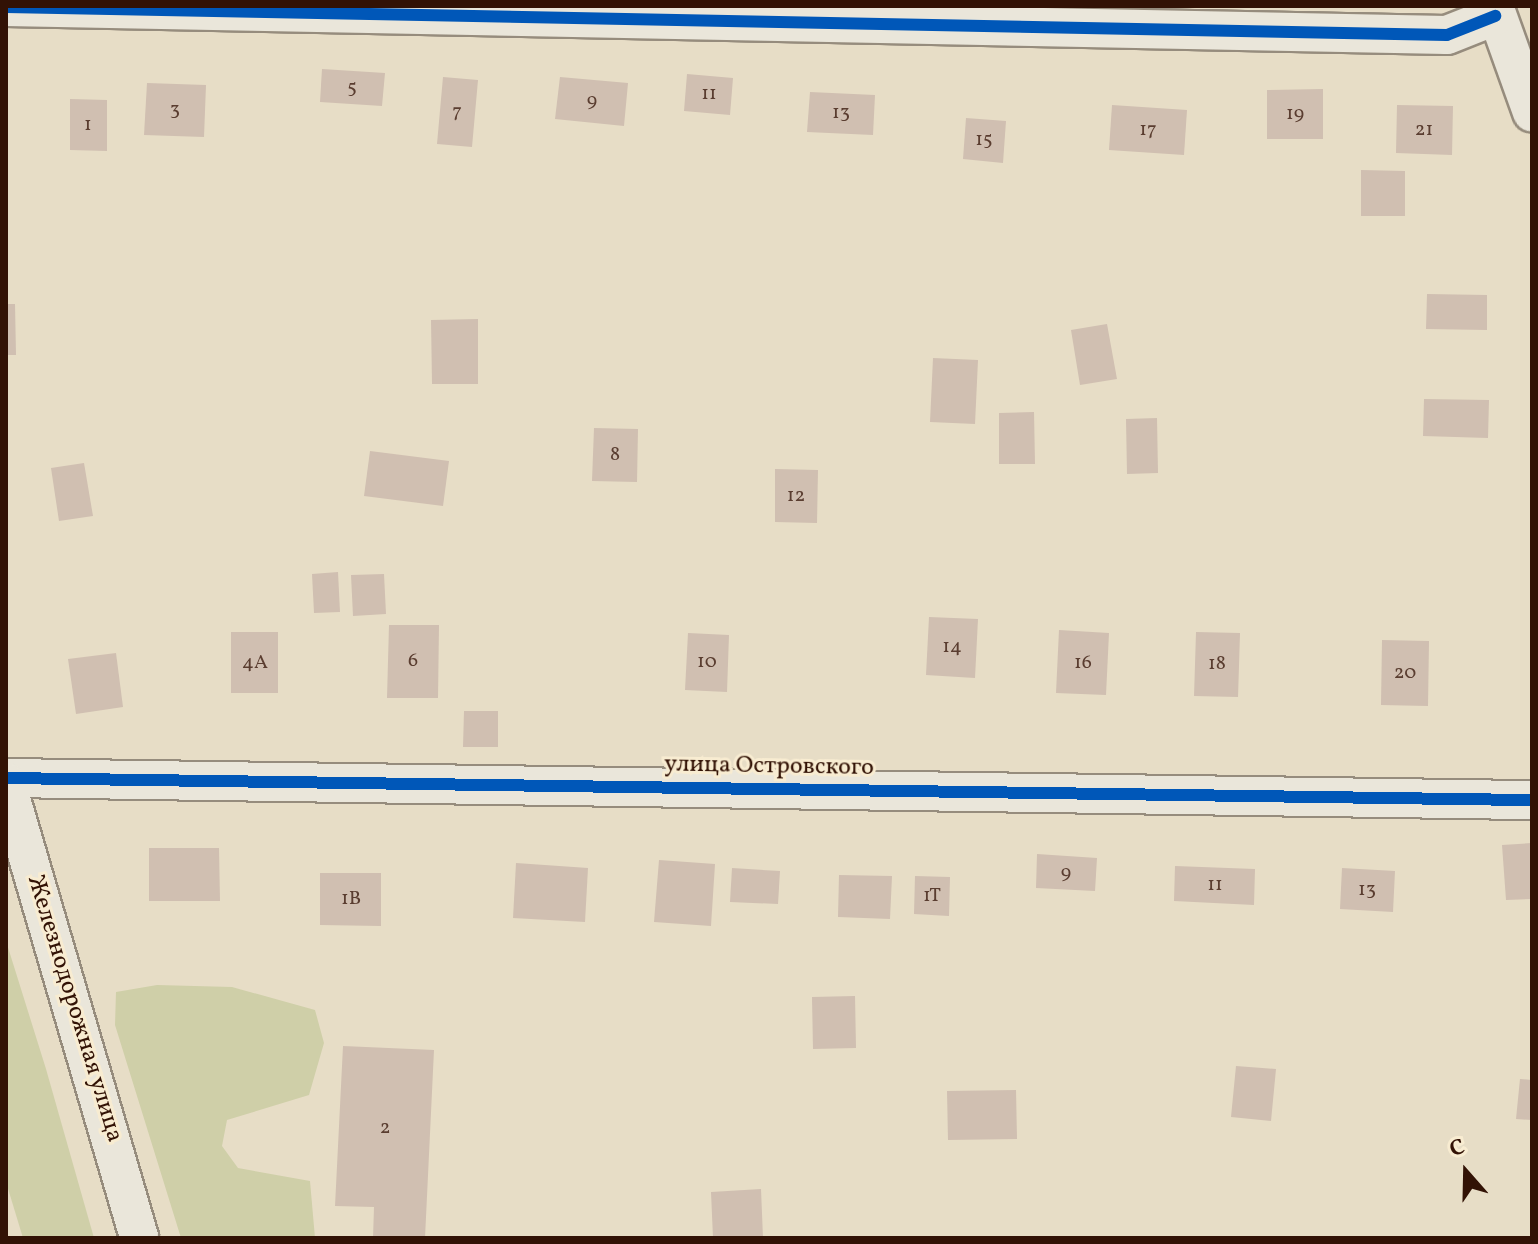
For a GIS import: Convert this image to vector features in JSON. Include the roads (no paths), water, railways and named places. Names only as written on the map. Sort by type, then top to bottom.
[{"type":"street","points":[[6,7],[1447,35],[1495,11],[1532,112]]},
{"type":"street","name":"улица Островского","points":[[6,780],[1532,800]]},
{"type":"street","name":"Железнодорожная улица","points":[[6,780],[139,1238]]}]
